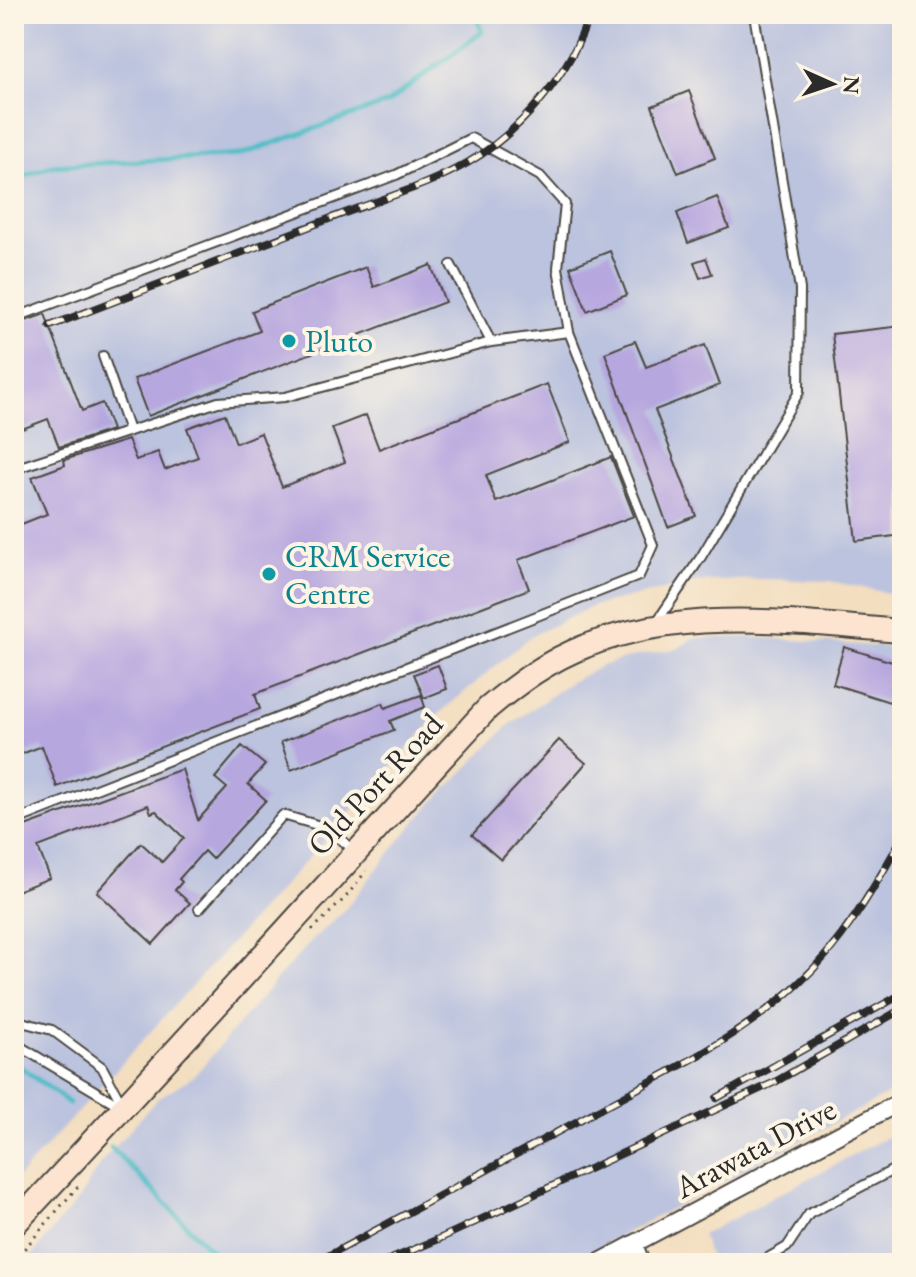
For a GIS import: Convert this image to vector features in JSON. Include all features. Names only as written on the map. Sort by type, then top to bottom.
[{"type":"street","name":"Old Port Road","points":[[14,1225],[364,856],[488,708],[519,683],[588,645],[653,627],[714,620],[902,631]]},
{"type":"street","name":"Arawata Drive","points":[[598,1263],[900,1108]]},
{"type":"street","points":[[634,1244],[641,1263]]},
{"type":"lane","points":[[653,627],[701,557],[799,392],[800,289],[754,14]]},
{"type":"lane","points":[[14,318],[396,175],[471,138],[540,176],[565,204],[558,268],[569,332],[653,545],[639,576],[14,821]]},
{"type":"lane","points":[[451,265],[491,342]]},
{"type":"lane","points":[[14,469],[218,402],[285,397],[491,342],[569,332]]},
{"type":"lane","points":[[103,356],[129,431]]},
{"type":"lane","points":[[199,909],[283,815],[327,828],[364,856]]},
{"type":"lane","points":[[14,1020],[52,1030],[102,1067],[124,1108]]},
{"type":"lane","points":[[14,1043],[124,1108]]},
{"type":"lane","points":[[759,1263],[787,1247],[809,1214],[897,1168],[902,1159]]},
{"type":"path","points":[[306,935],[346,897],[364,856]]},
{"type":"path","points":[[14,1261],[72,1196],[83,1179]]},
{"type":"shaded area","points":[[14,14],[902,14],[902,596],[829,581],[763,579],[697,582],[593,606],[531,636],[442,711],[14,1182]]},
{"type":"shaded area","points":[[753,637],[902,648],[902,1087],[569,1263],[26,1263],[79,1198],[102,1161],[158,1098],[194,1076],[315,937],[342,913],[417,819],[508,726],[569,683],[601,666],[679,648],[693,638]]},
{"type":"shaded area","points":[[902,1129],[902,1263],[712,1263],[702,1235]]},
{"type":"building","points":[[689,91],[715,158],[678,173],[652,106]]},
{"type":"building","points":[[717,197],[729,228],[688,243],[677,213]]},
{"type":"building","points":[[610,251],[627,295],[587,311],[570,267]]},
{"type":"building","points":[[706,258],[712,274],[700,278],[694,262]]},
{"type":"building","name":"Pluto","points":[[431,265],[445,302],[148,416],[134,379],[260,331],[252,311],[366,267],[374,287]]},
{"type":"building","points":[[45,314],[82,411],[102,403],[112,430],[59,447],[48,419],[14,432],[14,325]]},
{"type":"building","points":[[902,326],[902,535],[856,541],[832,334]]},
{"type":"building","points":[[635,341],[646,367],[705,345],[720,385],[655,410],[696,516],[668,527],[605,353]]},
{"type":"building","name":"CRM Service Centre","points":[[547,384],[570,442],[486,475],[496,502],[611,457],[634,516],[518,560],[529,589],[255,694],[260,709],[57,787],[42,746],[14,757],[14,527],[47,514],[32,477],[65,465],[64,460],[128,440],[136,460],[158,452],[165,470],[198,457],[187,428],[225,414],[236,443],[261,433],[282,487],[345,462],[332,428],[366,415],[379,449]]},
{"type":"building","points":[[844,647],[902,665],[902,706],[833,684]]},
{"type":"building","points":[[438,665],[447,689],[424,698],[414,674]]},
{"type":"building","points":[[421,695],[425,707],[390,721],[394,730],[291,770],[281,742],[383,703],[385,708]]},
{"type":"building","points":[[559,740],[586,763],[501,860],[472,835]]},
{"type":"building","points":[[242,746],[265,765],[248,784],[266,800],[212,859],[204,851],[179,879],[182,882],[175,890],[190,903],[153,944],[97,892],[141,843],[162,862],[184,838],[156,811],[151,813],[148,805],[38,847],[50,878],[14,892],[14,830],[182,769],[198,820],[227,788],[215,778]]},
{"type":"waterway","points":[[14,180],[51,166],[240,155],[387,103],[482,32],[475,14]]},
{"type":"waterway","points":[[14,1062],[69,1103]]},
{"type":"waterway","points":[[111,1147],[223,1263]]},
{"type":"railway","points":[[50,326],[420,185],[469,162],[507,134],[542,98],[571,57],[589,14]]},
{"type":"railway","points":[[315,1263],[698,1056],[750,1023],[798,984],[829,952],[868,896],[902,838]]},
{"type":"railway","points":[[717,1098],[902,994]]},
{"type":"railway","points":[[382,1263],[775,1082],[902,1009]]},
{"type":"place","name":"Pluto","points":[[289,341]]},
{"type":"place","name":"CRM Service Centre","points":[[269,574]]}]
